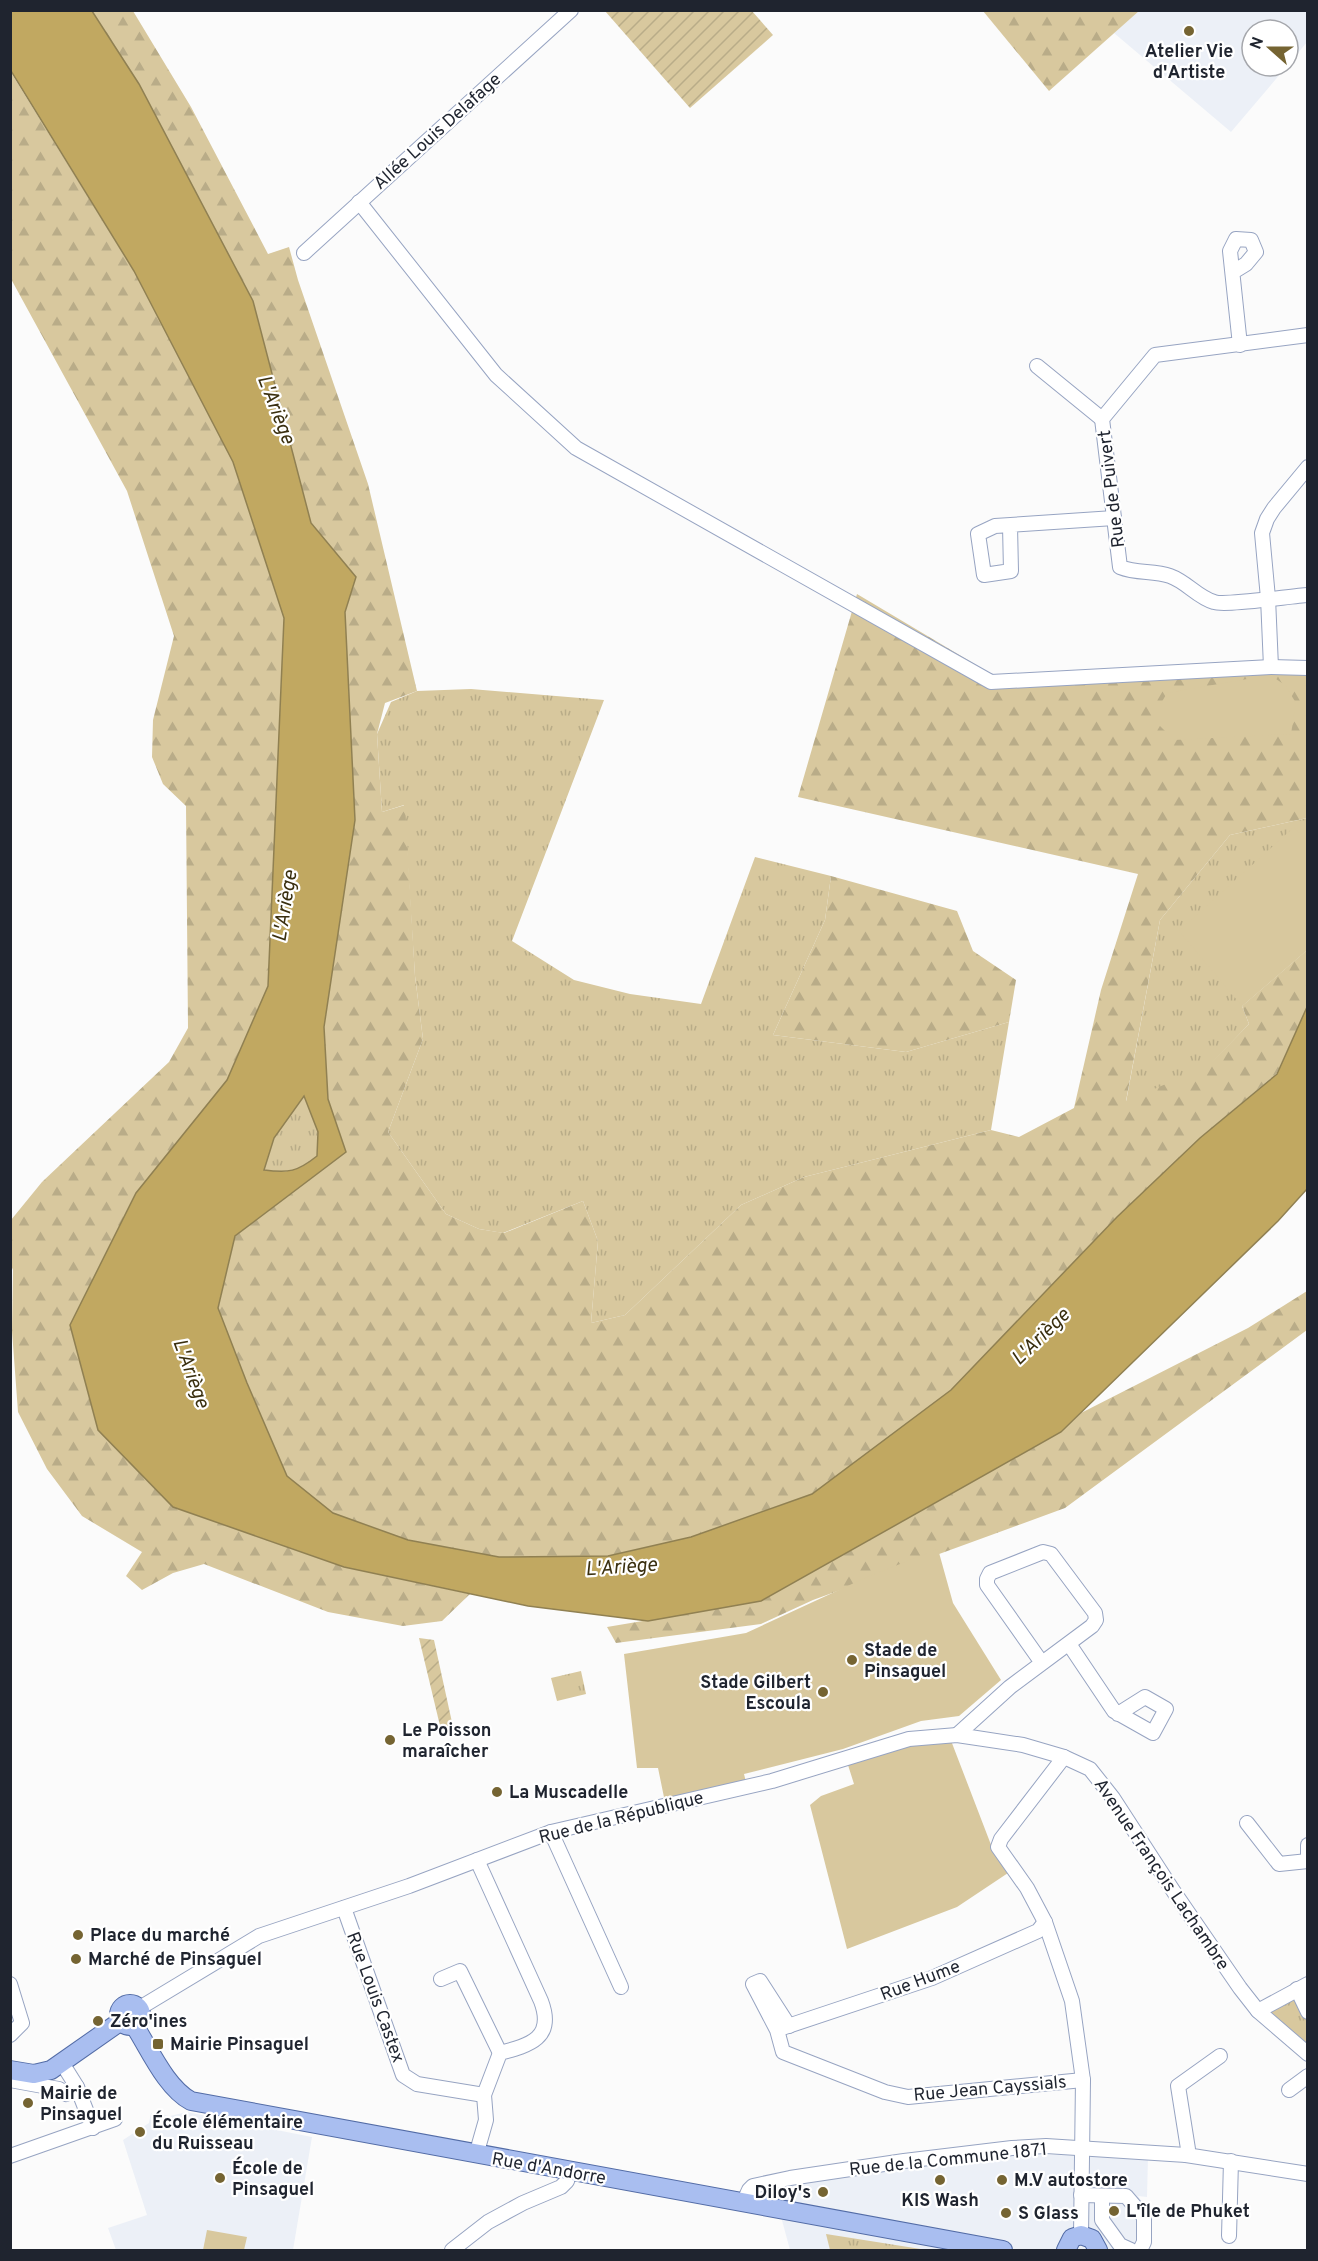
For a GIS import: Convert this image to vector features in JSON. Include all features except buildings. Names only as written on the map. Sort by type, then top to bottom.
[{"type":"main road","points":[[10,2070],[34,2074],[51,2070],[98,2035],[131,2018]]},
{"type":"main road","name":"Rue d'Andorre","points":[[131,2018],[168,2080],[182,2097],[190,2101],[1003,2250]]},
{"type":"main road","points":[[1066,2250],[1072,2238],[1082,2235],[1092,2239],[1098,2250]]},
{"type":"street","name":"Allée Louis Delafage","points":[[304,253],[571,10]]},
{"type":"street","points":[[359,202],[496,375],[576,448],[991,682],[1271,667],[1308,668]]},
{"type":"street","points":[[1233,272],[1240,345]]},
{"type":"street","name":"Rue de Puivert","points":[[1268,598],[1218,604],[1200,597],[1185,583],[1169,575],[1132,572],[1120,567],[1102,419],[1155,354],[1308,335]]},
{"type":"street","points":[[1037,366],[1102,419]]},
{"type":"street","points":[[1271,667],[1262,533],[1274,508],[1308,467]]},
{"type":"street","points":[[1010,526],[1114,518]]},
{"type":"street","points":[[1268,598],[1308,595]]},
{"type":"street","points":[[957,1735],[1010,1687],[1069,1644],[1092,1626],[1096,1620],[1095,1613],[1051,1554],[1043,1552],[990,1573],[987,1578],[987,1585],[1042,1663]]},
{"type":"street","points":[[1069,1644],[1118,1714]]},
{"type":"street","points":[[985,1711],[982,1725],[988,1738]]},
{"type":"street","name":"Rue de la République","points":[[131,2018],[260,1936],[344,1908],[551,1832],[772,1781],[909,1739],[957,1735],[988,1738]]},
{"type":"street","name":"Avenue François Lachambre","points":[[988,1738],[1023,1744],[1064,1757],[1090,1769],[1113,1797],[1174,1892],[1240,1988],[1258,2010],[1308,2054]]},
{"type":"street","points":[[1064,1757],[1001,1839],[998,1847],[1027,1888],[1045,1922],[1072,2001],[1083,2080],[1082,2235]]},
{"type":"street","points":[[1247,1823],[1279,1864],[1308,1859],[1308,1845]]},
{"type":"street","points":[[551,1832],[621,1987]]},
{"type":"street","points":[[477,1860],[545,2011],[546,2022],[541,2035],[521,2047],[500,2053]]},
{"type":"street","name":"Rue Louis Castex","points":[[344,1908],[403,2074],[417,2084],[484,2095]]},
{"type":"street","name":"Rue Hume","points":[[783,2028],[932,1978],[1038,1931],[1045,1922]]},
{"type":"street","points":[[441,1979],[460,1971],[500,2053],[484,2095],[486,2120],[476,2155]]},
{"type":"street","points":[[10,1984],[22,2023],[10,2035]]},
{"type":"street","points":[[1258,2010],[1302,1986],[1308,2012]]},
{"type":"street","name":"Rue Jean Cayssials","points":[[783,2028],[783,2052],[885,2092],[908,2097],[1083,2080]]},
{"type":"street","points":[[1186,2155],[1188,2149],[1178,2086],[1220,2056]]},
{"type":"street","points":[[62,2063],[77,2086],[93,2128]]},
{"type":"street","points":[[1289,2090],[1308,2076]]},
{"type":"street","points":[[10,2080],[59,2089],[66,2094],[77,2086]]},
{"type":"street","points":[[10,2156],[115,2119]]},
{"type":"street","name":"Rue de la Commune 1871","points":[[743,2203],[753,2186],[790,2178],[1012,2148],[1046,2146],[1186,2155],[1308,2174]]},
{"type":"street","points":[[1229,2236],[1231,2161]]},
{"type":"street","points":[[452,2250],[488,2222],[523,2203],[561,2187],[567,2181],[570,2171]]},
{"type":"street","points":[[1081,2195],[1126,2196],[1144,2217],[1144,2242],[1140,2250]]},
{"type":"street","points":[[1102,2196],[1102,2220],[1120,2246],[1131,2250]]},
{"type":"shaded area","points":[[1139,11],[1307,11],[1307,42],[1300,50],[1300,18],[1240,18],[1240,78],[1277,78],[1231,132],[1114,33]]},
{"type":"shaded area","name":"École de Pinsaguel","points":[[187,2112],[312,2137],[293,2250],[116,2250],[108,2228],[147,2215],[123,2140],[149,2123],[151,2113],[170,2116]]},
{"type":"shaded area","points":[[1022,2154],[1148,2157],[1147,2197],[1138,2196],[1152,2217],[1150,2250],[790,2250],[773,2187],[857,2174]]},
{"type":"green space","points":[[92,11],[133,11],[191,107],[268,254],[289,247],[298,280],[368,484],[417,691],[385,703],[377,734],[382,812],[405,805],[415,976],[423,1039],[388,1132],[446,1214],[479,1229],[504,1233],[583,1201],[598,1241],[591,1323],[625,1315],[741,1205],[804,1177],[991,1130],[1019,1137],[1074,1108],[1101,990],[1138,874],[798,797],[857,594],[993,675],[1307,661],[1307,818],[1230,835],[1160,920],[1126,1101],[1208,1066],[1249,1024],[1242,1006],[1307,950],[1307,1007],[1277,1073],[1200,1138],[1117,1217],[951,1390],[812,1494],[691,1537],[608,1556],[499,1557],[408,1540],[333,1513],[287,1476],[218,1309],[235,1236],[346,1152],[328,1099],[324,1027],[355,820],[345,612],[356,577],[311,523],[253,301],[139,84]]},
{"type":"green space","points":[[605,11],[752,11],[773,35],[690,108]]},
{"type":"green space","points":[[983,11],[1139,11],[1049,91]]},
{"type":"green space","points":[[10,71],[134,271],[233,462],[284,618],[268,986],[227,1080],[136,1193],[70,1325],[98,1430],[173,1507],[344,1567],[470,1594],[442,1621],[403,1626],[328,1612],[204,1564],[173,1573],[142,1590],[126,1576],[142,1552],[82,1516],[47,1469],[18,1412],[12,1331],[11,1220],[42,1182],[169,1062],[188,1028],[186,806],[163,784],[152,757],[153,720],[174,636],[127,491],[11,279]]},
{"type":"green space","points":[[1270,675],[1285,685],[1296,703],[1291,734],[1174,740],[1160,726],[1160,705],[1167,693]]},
{"type":"green space","points":[[471,689],[604,700],[512,941],[574,980],[630,994],[701,1004],[755,857],[831,876],[825,920],[773,1035],[906,1052],[1009,1022],[991,1130],[804,1177],[741,1205],[625,1315],[591,1323],[598,1241],[583,1201],[503,1233],[479,1229],[446,1214],[388,1132],[423,1039],[415,976],[404,805],[382,812],[377,734],[391,702],[417,691]]},
{"type":"green space","points":[[1307,818],[1307,950],[1242,1006],[1249,1024],[1208,1067],[1126,1102],[1160,920],[1230,835]]},
{"type":"green space","points":[[1294,827],[1307,842],[1307,950],[1242,1006],[1179,931]]},
{"type":"green space","points":[[831,876],[957,911],[973,951],[1016,980],[1009,1022],[906,1052],[773,1035],[825,920]]},
{"type":"green space","points":[[304,1096],[318,1132],[317,1156],[298,1169],[264,1170],[274,1138]]},
{"type":"green space","points":[[1307,1291],[1307,1330],[1065,1508],[813,1600],[761,1624],[616,1643],[607,1627],[761,1601],[1061,1432],[1081,1413],[1248,1328]]},
{"type":"green space","name":"Stade de Pinsaguel","points":[[938,1549],[953,1603],[1001,1680],[959,1716],[921,1721],[843,1749],[744,1774],[746,1782],[665,1802],[658,1768],[637,1768],[624,1654],[746,1633],[867,1577]]},
{"type":"green space","points":[[419,1638],[434,1640],[453,1727],[441,1730]]},
{"type":"green space","points":[[581,1671],[586,1694],[557,1701],[551,1678]]},
{"type":"green space","points":[[950,1738],[993,1850],[1008,1873],[957,1907],[847,1949],[810,1805],[821,1796],[854,1784],[848,1765],[906,1745]]},
{"type":"green space","points":[[1297,1998],[1307,2018],[1307,2046],[1265,2013]]},
{"type":"green space","points":[[781,2187],[783,2201],[765,2197],[765,2192]]},
{"type":"green space","points":[[207,2230],[247,2237],[244,2250],[203,2250]]},
{"type":"green space","points":[[826,2234],[927,2250],[830,2250]]},
{"type":"water","name":"L'Ariège","points":[[11,10],[92,11],[139,84],[253,301],[311,523],[356,577],[345,612],[355,820],[324,1027],[328,1099],[346,1152],[235,1236],[218,1308],[287,1476],[333,1513],[408,1540],[499,1557],[608,1556],[691,1537],[812,1494],[951,1390],[1117,1217],[1200,1138],[1277,1074],[1307,1007],[1307,1189],[1278,1221],[1061,1432],[761,1601],[648,1621],[528,1606],[344,1567],[173,1507],[98,1430],[70,1325],[136,1193],[227,1080],[268,986],[284,618],[233,462],[134,271],[11,71]],"holes":[[[304,1096],[318,1132],[317,1156],[310,1161],[292,1170],[264,1170],[274,1138]]]},
{"type":"place","name":"Atelier Vie d'Artiste","points":[[1189,31]]},
{"type":"place","name":"Stade de Pinsaguel","points":[[852,1660]]},
{"type":"place","name":"Stade Gilbert Escoula","points":[[823,1692]]},
{"type":"place","name":"Le Poisson maraîcher","points":[[390,1740]]},
{"type":"place","name":"La Muscadelle","points":[[497,1792]]},
{"type":"place","name":"Place du marché","points":[[78,1935]]},
{"type":"place","name":"Marché de Pinsaguel","points":[[76,1959]]},
{"type":"place","name":"Zéro'ines","points":[[98,2021]]},
{"type":"place","name":"Mairie Pinsaguel","points":[[158,2044]]},
{"type":"place","name":"Mairie de Pinsaguel","points":[[28,2103]]},
{"type":"place","name":"École élémentaire du Ruisseau","points":[[140,2132]]},
{"type":"place","name":"École de Pinsaguel","points":[[220,2178]]},
{"type":"place","name":"KIS Wash","points":[[940,2180]]},
{"type":"place","name":"M.V autostore","points":[[1002,2180]]},
{"type":"place","name":"Diloy's","points":[[823,2192]]},
{"type":"place","name":"L'île de Phuket","points":[[1114,2211]]},
{"type":"place","name":"S Glass","points":[[1006,2213]]}]
